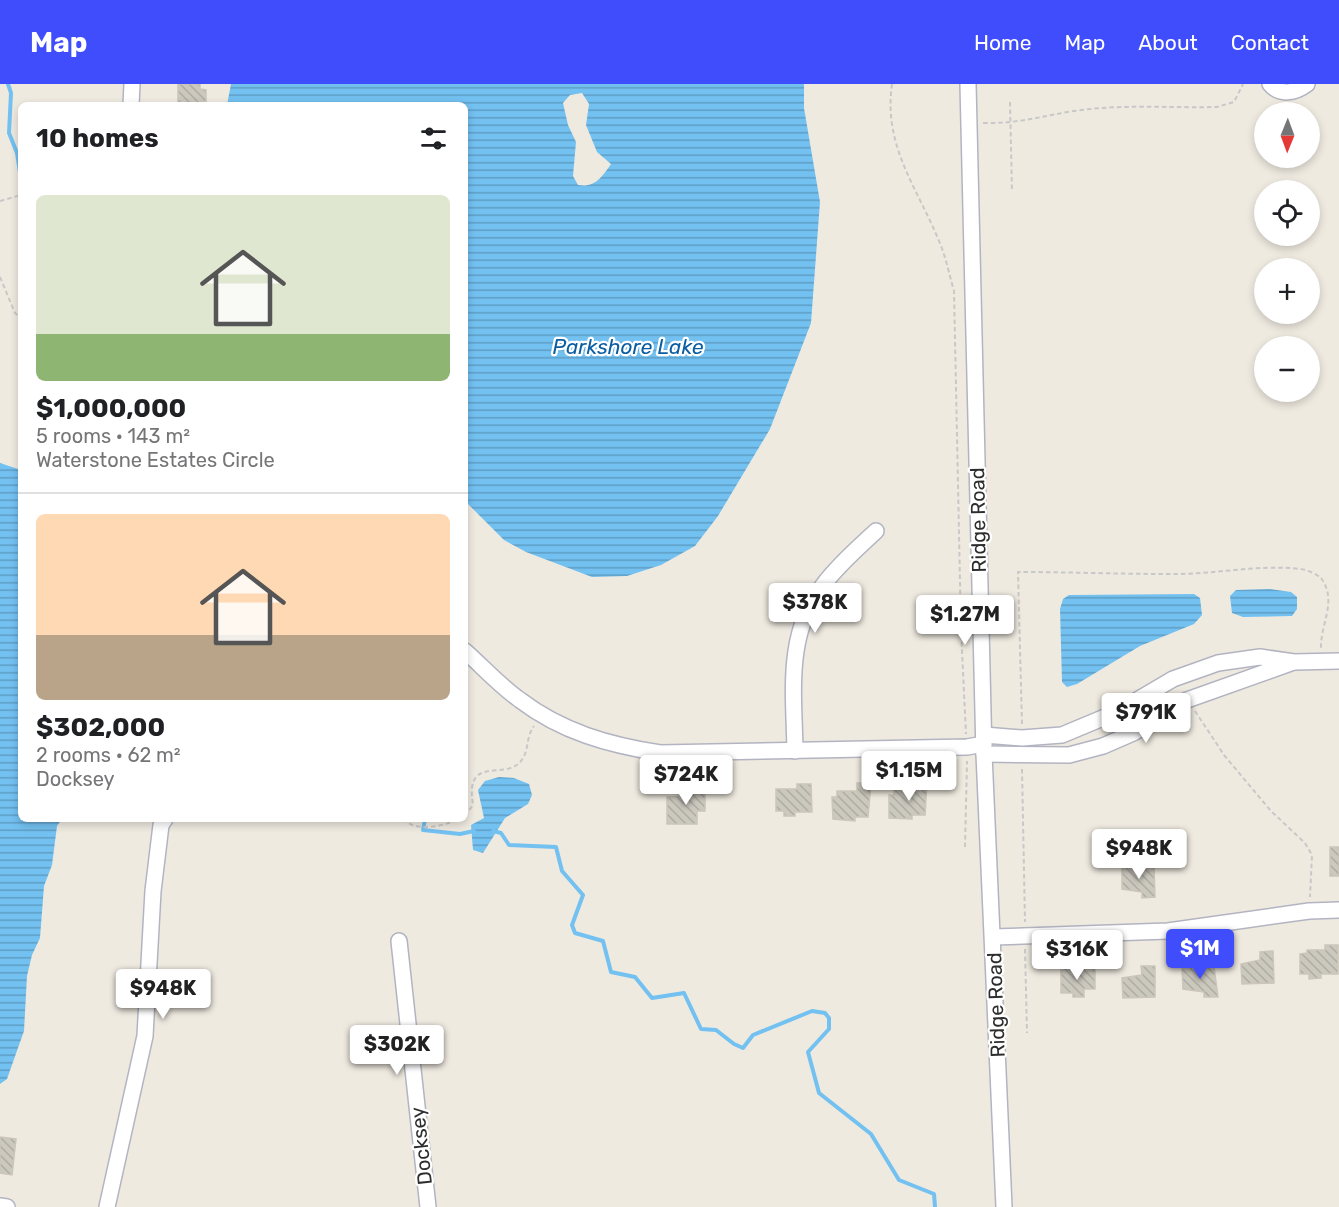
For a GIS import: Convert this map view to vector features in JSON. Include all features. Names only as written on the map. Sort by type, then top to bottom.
[{"type":"street","points":[[131,102],[132,84]]},
{"type":"street","name":"Ridge Road","points":[[968,84],[984,745],[1004,1207]]},
{"type":"street","points":[[1270,84],[1278,92],[1294,91],[1307,84]]},
{"type":"street","points":[[795,751],[793,669],[800,627],[823,585],[876,531]]},
{"type":"street","points":[[468,654],[519,700],[542,714],[592,739],[660,753],[967,747],[1022,738],[1062,735],[1117,712],[1154,689],[1192,671],[1218,663],[1260,657],[1294,662],[1339,661]]},
{"type":"street","points":[[984,745],[1070,755],[1103,746],[1132,733],[1186,700],[1294,662]]},
{"type":"street","points":[[1154,689],[1165,711]]},
{"type":"street","points":[[107,1207],[145,1036],[153,891],[163,822]]},
{"type":"street","points":[[993,937],[1168,931],[1309,910],[1339,910]]},
{"type":"street","name":"Docksey","points":[[399,941],[428,1207]]},
{"type":"street","points":[[0,1206],[7,1207]]},
{"type":"path","points":[[892,84],[888,109],[895,147],[940,243],[954,291],[961,630],[967,747],[965,847]]},
{"type":"path","points":[[969,123],[1011,124],[1074,111],[1217,107],[1234,102],[1243,84]]},
{"type":"path","points":[[1010,102],[1012,191]]},
{"type":"path","points":[[0,201],[18,196]]},
{"type":"path","points":[[0,277],[18,316]]},
{"type":"path","points":[[1186,700],[1224,755],[1271,811],[1305,843],[1312,855],[1309,910]]},
{"type":"path","points":[[468,812],[473,806],[471,789],[476,778],[487,770],[508,768],[523,758],[527,735],[542,714]]},
{"type":"path","points":[[410,822],[417,826],[428,826],[446,822]]},
{"type":"water","name":"Parkshore Lake","points":[[231,84],[804,84],[804,108],[820,202],[811,323],[770,429],[718,516],[695,546],[661,565],[627,576],[592,577],[526,552],[504,540],[468,504],[468,102],[228,102]],"holes":[[[582,93],[589,104],[586,125],[597,152],[611,164],[594,183],[578,185],[573,176],[576,142],[568,125],[563,103],[570,95]]]},
{"type":"water","points":[[0,463],[18,469],[18,822],[60,822],[57,826],[52,865],[44,886],[40,938],[32,955],[27,976],[24,1031],[7,1079],[0,1084]]},
{"type":"water","points":[[1270,589],[1291,592],[1297,597],[1297,609],[1292,616],[1243,617],[1232,613],[1230,596],[1236,590]]},
{"type":"water","points":[[1194,594],[1200,598],[1202,615],[1194,624],[1140,646],[1077,684],[1067,687],[1062,682],[1060,609],[1063,599],[1069,595]]},
{"type":"water","points":[[499,777],[514,778],[529,784],[532,795],[528,804],[505,818],[483,853],[473,850],[471,825],[484,818],[478,790],[485,781]]},
{"type":"building","points":[[178,84],[200,84],[200,89],[206,90],[206,102],[178,102]]},
{"type":"building","points":[[927,781],[925,815],[912,815],[912,819],[889,818],[889,795],[894,795],[894,789],[914,789],[913,782]]},
{"type":"building","points":[[857,783],[871,783],[868,817],[855,817],[855,821],[833,819],[832,797],[837,797],[837,791],[857,791]]},
{"type":"building","points":[[797,784],[811,784],[812,812],[795,812],[795,816],[784,816],[784,811],[776,811],[776,789],[797,789]]},
{"type":"building","points":[[688,785],[705,785],[705,811],[697,811],[697,824],[667,824],[667,797],[689,796]]},
{"type":"building","points":[[1330,847],[1339,847],[1339,876],[1330,876]]},
{"type":"building","points":[[1154,866],[1155,897],[1142,898],[1142,892],[1122,889],[1122,867]]},
{"type":"building","points":[[1325,945],[1338,945],[1338,974],[1321,974],[1321,978],[1309,979],[1309,974],[1300,974],[1300,954],[1307,953],[1307,950],[1325,950]]},
{"type":"building","points":[[1273,951],[1274,983],[1242,984],[1241,964],[1260,960],[1260,952]]},
{"type":"building","points":[[1189,965],[1214,967],[1218,997],[1204,997],[1204,992],[1183,989],[1182,968],[1189,968]]},
{"type":"building","points":[[1141,966],[1155,966],[1155,997],[1123,998],[1122,978],[1142,975]]},
{"type":"building","points":[[1061,968],[1095,969],[1095,989],[1084,989],[1084,997],[1073,997],[1073,993],[1061,993]]},
{"type":"building","points":[[0,1137],[16,1139],[12,1175],[0,1173]]},
{"type":"waterway","points":[[8,84],[11,93],[9,133],[18,160]]},
{"type":"waterway","points":[[424,822],[423,830],[460,834],[474,831]]},
{"type":"waterway","points":[[493,831],[501,833],[509,845],[556,847],[562,871],[583,895],[572,925],[575,933],[603,941],[611,972],[635,977],[652,998],[684,993],[701,1029],[716,1030],[743,1048],[753,1035],[812,1011],[825,1013],[829,1018],[829,1029],[808,1052],[819,1093],[871,1134],[899,1180],[934,1194],[935,1207]]}]
